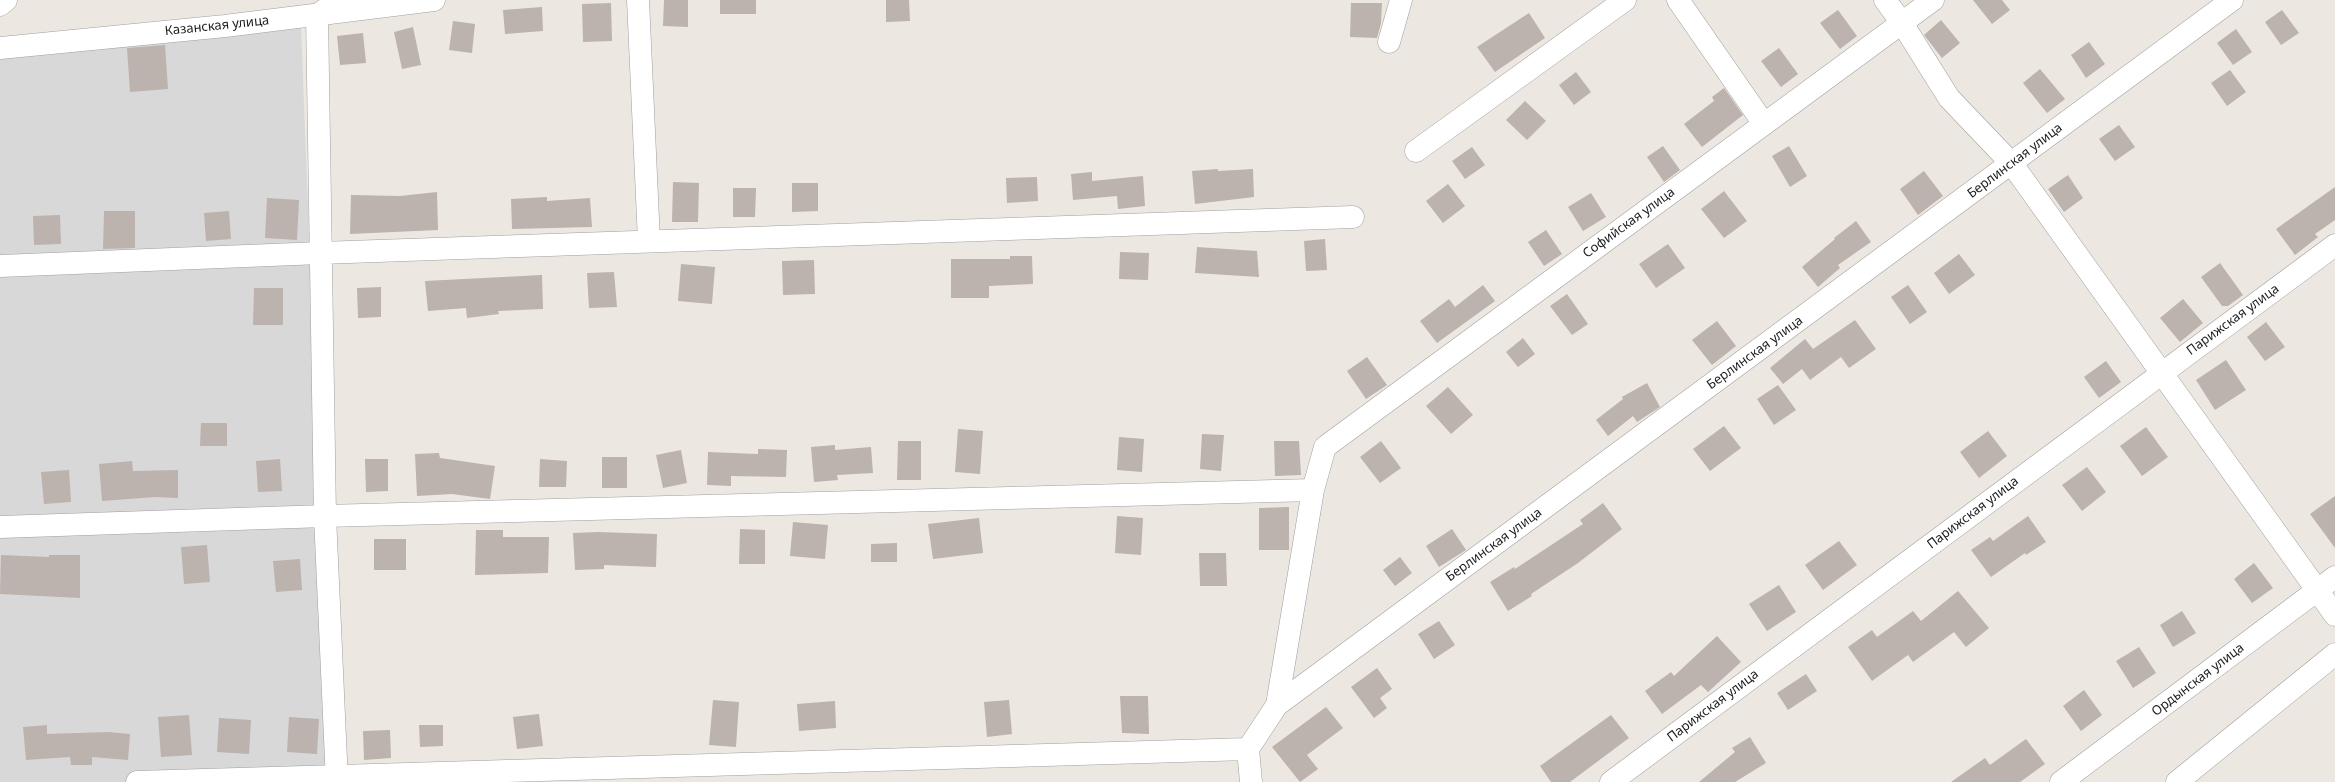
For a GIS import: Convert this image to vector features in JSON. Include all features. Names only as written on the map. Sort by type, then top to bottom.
[{"type":"street","points":[[0,5],[6,0]]},
{"type":"street","points":[[337,779],[324,516],[317,15],[339,0]]},
{"type":"street","name":"Казанская улица","points":[[0,48],[317,15],[434,0]]},
{"type":"street","points":[[638,0],[649,241]]},
{"type":"street","points":[[1389,42],[1402,0]]},
{"type":"street","points":[[1416,151],[1625,0]]},
{"type":"street","points":[[1678,0],[1764,124]]},
{"type":"street","points":[[1884,0],[1902,23],[1949,98],[2012,164],[2335,614]]},
{"type":"street","name":"Софийская улица","points":[[1313,490],[1325,447],[1933,0]]},
{"type":"street","name":"Берлинская улица","points":[[1277,705],[2012,164],[2232,0]]},
{"type":"street","points":[[0,266],[320,252],[1353,217]]},
{"type":"street","name":"Парижская улица","points":[[1612,782],[2161,372],[2335,245]]},
{"type":"street","points":[[0,527],[324,516],[1313,490],[1277,705],[1248,749],[1251,782]]},
{"type":"street","name":"Ордынская улица","points":[[2061,782],[2335,577]]},
{"type":"street","points":[[2177,782],[2335,654]]},
{"type":"street","points":[[137,782],[337,779],[1248,749]]},
{"type":"shaded area","points":[[301,27],[330,782],[0,782],[0,59]]},
{"type":"building","points":[[664,0],[688,0],[688,27],[663,26]]},
{"type":"building","points":[[720,0],[756,0],[756,14],[720,14]]},
{"type":"building","points":[[886,0],[909,0],[910,21],[886,22]]},
{"type":"building","points":[[1973,0],[2002,0],[2010,10],[1992,24]]},
{"type":"building","points":[[611,3],[612,41],[583,42],[582,4]]},
{"type":"building","points":[[1351,3],[1382,3],[1381,23],[1377,38],[1350,37]]},
{"type":"building","points":[[542,7],[543,31],[505,34],[503,10]]},
{"type":"building","points":[[1838,10],[1857,36],[1840,49],[1820,23]]},
{"type":"building","points":[[2282,10],[2299,33],[2281,45],[2265,22]]},
{"type":"building","points":[[1529,13],[1545,38],[1495,72],[1477,47]]},
{"type":"building","points":[[1941,20],[1960,43],[1942,58],[1924,35]]},
{"type":"building","points":[[453,21],[475,24],[472,53],[449,50]]},
{"type":"building","points":[[413,27],[421,65],[402,69],[394,32]]},
{"type":"building","points":[[2236,29],[2252,52],[2233,65],[2217,43]]},
{"type":"building","points":[[363,33],[366,63],[340,65],[337,36]]},
{"type":"building","points":[[2089,42],[2105,64],[2086,78],[2071,55]]},
{"type":"building","points":[[165,45],[168,89],[130,92],[127,48]]},
{"type":"building","points":[[1779,48],[1798,74],[1781,87],[1761,61]]},
{"type":"building","points":[[2040,69],[2065,99],[2047,113],[2023,83]]},
{"type":"building","points":[[2230,70],[2246,92],[2227,106],[2211,83]]},
{"type":"building","points":[[1576,72],[1591,92],[1574,105],[1559,85]]},
{"type":"building","points":[[1724,88],[1743,115],[1702,147],[1684,124],[1714,101],[1712,97]]},
{"type":"building","points":[[1525,101],[1546,121],[1527,140],[1506,120]]},
{"type":"building","points":[[2119,125],[2135,147],[2115,161],[2099,139]]},
{"type":"building","points":[[1663,146],[1680,170],[1664,182],[1647,157]]},
{"type":"building","points":[[1789,146],[1807,176],[1790,187],[1772,156]]},
{"type":"building","points":[[1472,147],[1485,165],[1465,179],[1452,161]]},
{"type":"building","points":[[1218,169],[1218,171],[1253,169],[1254,197],[1195,204],[1192,171]]},
{"type":"building","points":[[1924,171],[1943,196],[1918,215],[1900,189]]},
{"type":"building","points":[[1092,172],[1092,181],[1143,176],[1145,206],[1118,209],[1117,196],[1073,200],[1071,174]]},
{"type":"building","points":[[2068,175],[2083,198],[2064,212],[2048,189]]},
{"type":"building","points":[[1037,177],[1038,201],[1007,203],[1006,178]]},
{"type":"building","points":[[673,182],[699,183],[698,222],[672,222]]},
{"type":"building","points":[[792,183],[818,183],[818,211],[792,212]]},
{"type":"building","points":[[1448,184],[1465,206],[1443,223],[1426,201]]},
{"type":"building","points":[[2335,187],[2335,220],[2315,234],[2318,237],[2295,255],[2276,229]]},
{"type":"building","points":[[733,188],[756,188],[755,217],[733,217]]},
{"type":"building","points":[[1724,191],[1747,221],[1724,238],[1701,209]]},
{"type":"building","points":[[437,192],[438,230],[350,234],[351,195],[400,196]]},
{"type":"building","points":[[1591,193],[1606,217],[1583,231],[1568,207]]},
{"type":"building","points":[[547,197],[547,201],[590,198],[592,227],[512,229],[511,199]]},
{"type":"building","points":[[267,198],[299,200],[297,240],[265,238]]},
{"type":"building","points":[[104,211],[135,211],[135,248],[103,249]]},
{"type":"building","points":[[229,211],[231,239],[206,241],[204,213]]},
{"type":"building","points":[[60,215],[61,244],[34,245],[33,216]]},
{"type":"building","points":[[1856,221],[1871,242],[1838,265],[1840,268],[1818,287],[1802,267],[1835,239],[1834,238]]},
{"type":"building","points":[[1546,230],[1562,254],[1544,266],[1528,242]]},
{"type":"building","points":[[1325,239],[1327,270],[1306,271],[1304,241]]},
{"type":"building","points":[[1668,244],[1685,268],[1656,288],[1639,264]]},
{"type":"building","points":[[1197,247],[1257,251],[1259,277],[1195,273]]},
{"type":"building","points":[[1120,252],[1149,253],[1148,280],[1119,279]]},
{"type":"building","points":[[1959,254],[1975,275],[1949,294],[1934,273]]},
{"type":"building","points":[[1010,256],[1032,256],[1033,284],[989,286],[989,298],[951,298],[951,259],[1010,259]]},
{"type":"building","points":[[814,260],[815,294],[783,295],[782,261]]},
{"type":"building","points":[[2220,263],[2243,295],[2228,306],[2222,306],[2201,277]]},
{"type":"building","points":[[681,264],[715,267],[712,304],[678,301]]},
{"type":"building","points":[[614,272],[617,307],[589,308],[587,273]]},
{"type":"building","points":[[542,275],[543,309],[498,311],[499,314],[467,318],[466,308],[428,311],[425,281]]},
{"type":"building","points":[[1483,285],[1495,301],[1437,343],[1420,321],[1449,299],[1455,307]]},
{"type":"building","points":[[1908,285],[1927,312],[1910,324],[1891,297]]},
{"type":"building","points":[[381,287],[381,317],[358,318],[357,288]]},
{"type":"building","points":[[254,288],[283,288],[283,325],[253,325]]},
{"type":"building","points":[[1567,294],[1588,324],[1572,335],[1550,306]]},
{"type":"building","points":[[2183,299],[2203,323],[2180,342],[2160,318]]},
{"type":"building","points":[[1855,320],[1876,349],[1849,368],[1841,357],[1810,380],[1802,369],[1783,384],[1770,368],[1805,339],[1813,349]]},
{"type":"building","points":[[1717,321],[1736,346],[1712,365],[1692,340]]},
{"type":"building","points":[[2266,322],[2285,347],[2265,361],[2247,337]]},
{"type":"building","points":[[1523,338],[1535,354],[1518,367],[1506,352]]},
{"type":"building","points":[[1367,357],[1387,385],[1366,399],[1347,371]]},
{"type":"building","points":[[2226,360],[2246,390],[2215,410],[2196,380]]},
{"type":"building","points":[[2106,361],[2121,382],[2099,398],[2084,377]]},
{"type":"building","points":[[1647,383],[1660,407],[1637,422],[1633,416],[1608,436],[1596,420],[1623,399],[1622,397]]},
{"type":"building","points":[[1778,385],[1796,410],[1774,425],[1757,399]]},
{"type":"building","points":[[1448,387],[1473,415],[1451,434],[1426,406]]},
{"type":"building","points":[[201,423],[227,423],[227,446],[200,446]]},
{"type":"building","points":[[1724,426],[1741,448],[1710,471],[1693,449]]},
{"type":"building","points":[[2146,427],[2168,457],[2142,476],[2120,446]]},
{"type":"building","points":[[958,429],[983,431],[980,474],[955,472]]},
{"type":"building","points":[[1988,431],[2007,456],[1979,478],[1960,452]]},
{"type":"building","points":[[1202,434],[1224,435],[1221,471],[1200,469]]},
{"type":"building","points":[[1119,437],[1144,439],[1142,472],[1117,470]]},
{"type":"building","points":[[898,441],[921,441],[921,480],[897,480]]},
{"type":"building","points":[[1274,441],[1299,441],[1301,475],[1275,476]]},
{"type":"building","points":[[1381,441],[1401,468],[1380,483],[1360,457]]},
{"type":"building","points":[[835,445],[835,450],[871,447],[873,473],[837,475],[838,480],[814,482],[811,447]]},
{"type":"building","points":[[758,449],[787,450],[786,477],[731,476],[731,486],[707,485],[708,452],[758,454]]},
{"type":"building","points":[[681,450],[687,483],[663,488],[656,455]]},
{"type":"building","points":[[439,453],[440,458],[495,466],[490,499],[452,494],[417,496],[415,454]]},
{"type":"building","points":[[602,457],[627,457],[627,488],[602,488]]},
{"type":"building","points":[[280,459],[282,491],[258,492],[256,461]]},
{"type":"building","points":[[365,459],[388,459],[388,491],[366,492]]},
{"type":"building","points":[[540,459],[567,461],[566,487],[539,487]]},
{"type":"building","points":[[132,461],[133,471],[178,470],[178,498],[155,497],[102,501],[99,464]]},
{"type":"building","points":[[2087,467],[2106,492],[2082,511],[2062,485]]},
{"type":"building","points":[[69,470],[71,502],[44,504],[41,472]]},
{"type":"building","points":[[2335,496],[2335,548],[2310,514]]},
{"type":"building","points":[[1603,503],[1622,529],[1578,563],[1531,594],[1532,596],[1508,611],[1490,582],[1514,567],[1515,569],[1583,524],[1580,520]]},
{"type":"building","points":[[1289,507],[1289,550],[1259,550],[1259,508]]},
{"type":"building","points":[[1117,516],[1143,518],[1141,555],[1115,553]]},
{"type":"building","points":[[2028,516],[2046,542],[2026,555],[2025,553],[1991,577],[1971,550],[1990,537],[1993,541]]},
{"type":"building","points":[[979,518],[983,553],[933,559],[928,524]]},
{"type":"building","points":[[793,522],[828,525],[825,559],[790,556]]},
{"type":"building","points":[[740,529],[765,530],[765,564],[739,564]]},
{"type":"building","points":[[1452,529],[1466,550],[1439,567],[1426,546]]},
{"type":"building","points":[[476,530],[503,530],[503,537],[549,537],[548,573],[475,575]]},
{"type":"building","points":[[598,532],[657,534],[656,567],[604,565],[604,569],[575,570],[573,533]]},
{"type":"building","points":[[374,539],[406,539],[406,570],[374,570]]},
{"type":"building","points":[[1839,541],[1857,565],[1823,590],[1805,565]]},
{"type":"building","points":[[897,543],[897,562],[871,562],[871,544]]},
{"type":"building","points":[[207,545],[210,582],[184,584],[181,547]]},
{"type":"building","points":[[1199,553],[1226,553],[1227,586],[1200,586]]},
{"type":"building","points":[[1,555],[49,557],[49,555],[80,555],[80,598],[0,594]]},
{"type":"building","points":[[1400,557],[1412,573],[1395,586],[1383,570]]},
{"type":"building","points":[[300,559],[302,590],[276,592],[273,561]]},
{"type":"building","points":[[2254,563],[2273,588],[2252,603],[2234,579]]},
{"type":"building","points":[[1779,585],[1796,612],[1767,631],[1749,604]]},
{"type":"building","points":[[1958,591],[1989,628],[1966,647],[1954,632],[1913,662],[1908,655],[1872,681],[1848,647],[1872,630],[1877,637],[1913,611],[1921,621]]},
{"type":"building","points":[[2182,611],[2196,633],[2173,647],[2160,625]]},
{"type":"building","points":[[1439,621],[1455,645],[1434,659],[1418,634]]},
{"type":"building","points":[[1717,636],[1741,662],[1708,692],[1701,685],[1662,714],[1645,691],[1671,672],[1674,676]]},
{"type":"building","points":[[2139,647],[2156,673],[2133,688],[2116,661]]},
{"type":"building","points":[[1377,668],[1392,689],[1380,698],[1387,708],[1374,718],[1351,687]]},
{"type":"building","points":[[1806,674],[1817,691],[1788,710],[1777,693]]},
{"type":"building","points":[[2084,690],[2102,715],[2081,731],[2063,706]]},
{"type":"building","points":[[1120,696],[1148,696],[1149,734],[1122,733]]},
{"type":"building","points":[[713,700],[739,702],[736,747],[709,745]]},
{"type":"building","points":[[1009,700],[1012,734],[987,737],[984,702]]},
{"type":"building","points":[[835,701],[836,728],[799,731],[797,704]]},
{"type":"building","points":[[1326,707],[1343,728],[1307,755],[1318,769],[1300,782],[1272,747]]},
{"type":"building","points":[[539,714],[543,746],[517,749],[513,717]]},
{"type":"building","points":[[189,715],[192,755],[161,757],[158,717]]},
{"type":"building","points":[[1611,715],[1629,738],[1570,782],[1551,782],[1540,766]]},
{"type":"building","points":[[289,717],[319,719],[317,754],[287,752]]},
{"type":"building","points":[[219,718],[251,720],[249,754],[217,752]]},
{"type":"building","points":[[47,725],[47,734],[108,732],[130,734],[128,760],[92,757],[92,765],[71,765],[70,757],[26,760],[23,727]]},
{"type":"building","points":[[419,725],[443,725],[443,746],[420,747]]},
{"type":"building","points":[[390,730],[391,758],[364,760],[363,731]]},
{"type":"building","points":[[1750,737],[1766,763],[1735,782],[1699,782],[1735,752],[1732,748]]},
{"type":"building","points":[[2026,739],[2045,764],[2020,782],[1951,782],[1985,758],[1990,765]]}]
